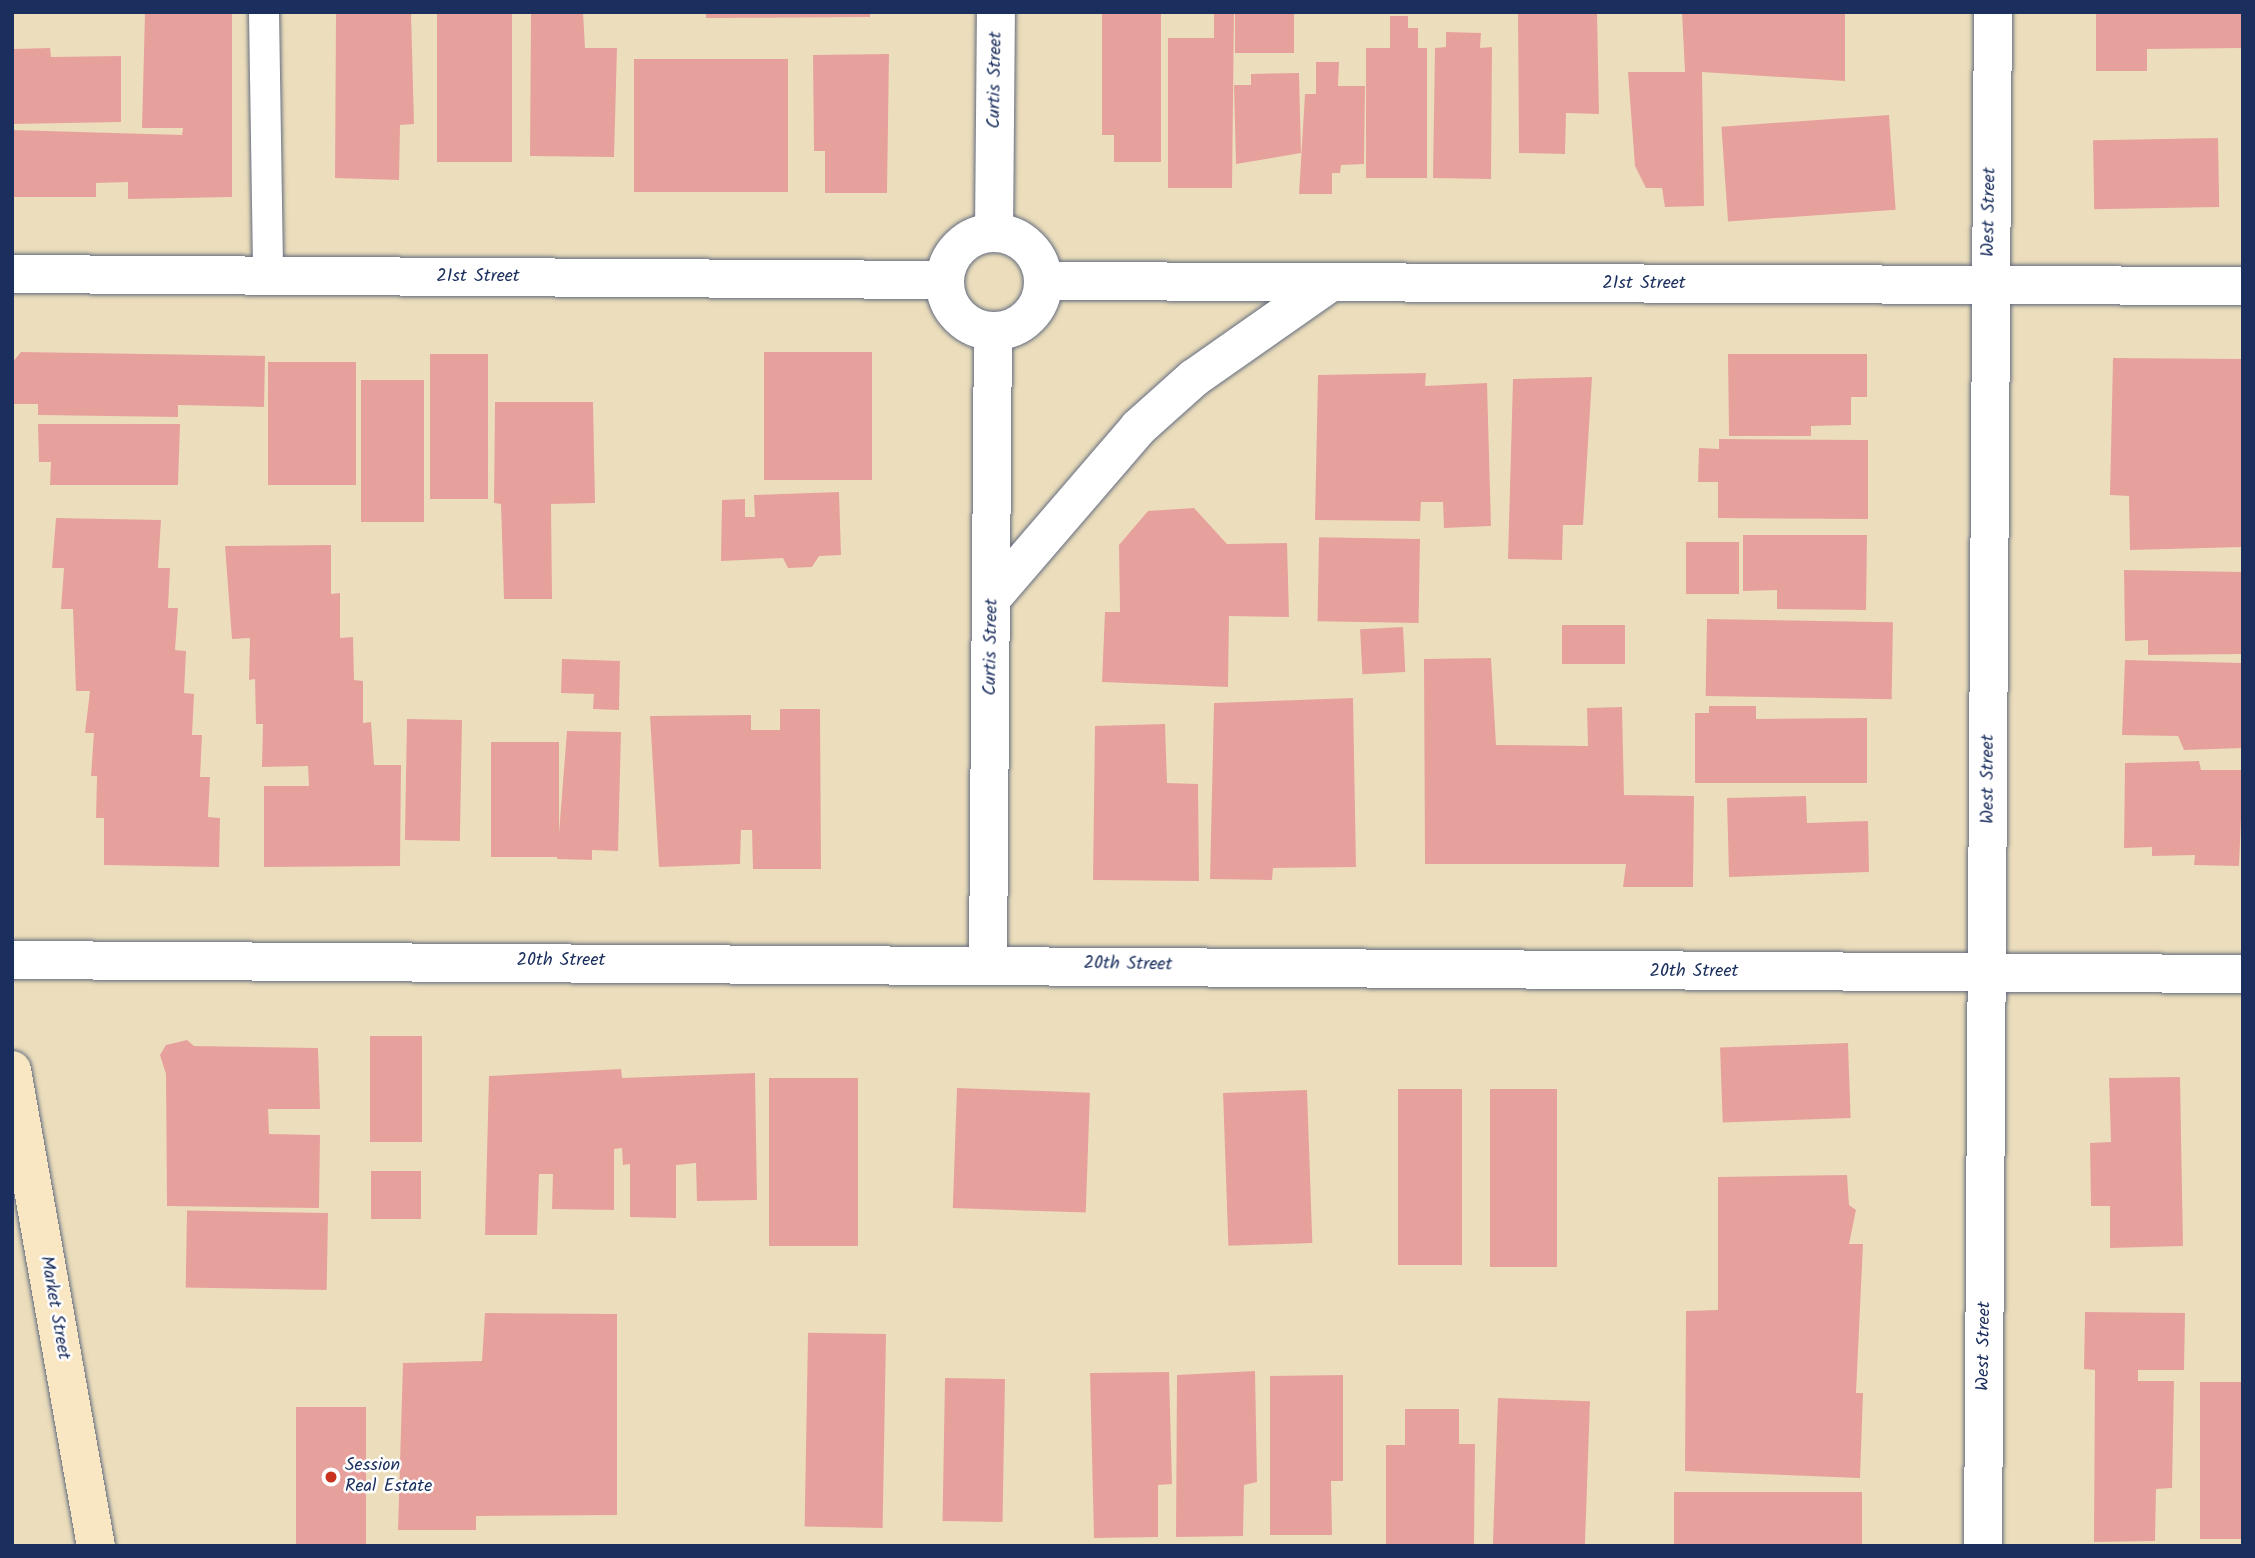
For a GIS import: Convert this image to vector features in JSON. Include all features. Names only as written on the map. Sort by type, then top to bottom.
[{"type":"main road","name":"Market Street","points":[[12,1070],[96,1546]]},
{"type":"street","name":"Curtis Street","points":[[994,233],[996,12]]},
{"type":"street","name":"West Street","points":[[1983,1546],[1989,974],[1989,285],[1993,12]]},
{"type":"street","points":[[994,233],[1029,246],[1044,281],[1033,313],[993,332],[958,316],[944,280],[960,246],[994,233]]},
{"type":"street","name":"21st Street","points":[[12,274],[944,280]]},
{"type":"street","name":"21st Street","points":[[1044,281],[2243,286]]},
{"type":"street","points":[[992,598],[1138,428],[1194,378],[1328,284]]},
{"type":"street","name":"Curtis Street","points":[[988,962],[993,332]]},
{"type":"street","name":"20th Street","points":[[12,960],[988,962],[1989,974],[2243,974]]},
{"type":"lane","points":[[264,12],[268,276]]},
{"type":"building","points":[[145,12],[232,12],[232,197],[128,199],[128,182],[96,183],[96,197],[12,197],[12,130],[182,135],[183,128],[142,128]]},
{"type":"building","points":[[336,12],[411,12],[414,124],[400,125],[399,180],[335,178]]},
{"type":"building","points":[[437,12],[512,12],[512,162],[437,162]]},
{"type":"building","points":[[531,12],[583,12],[585,48],[617,48],[614,157],[530,156]]},
{"type":"building","points":[[706,12],[870,12],[870,17],[706,18]]},
{"type":"building","points":[[1102,12],[1161,12],[1161,162],[1114,162],[1114,135],[1102,135]]},
{"type":"building","points":[[1214,12],[1234,12],[1232,188],[1168,188],[1168,38],[1214,38]]},
{"type":"building","points":[[1235,12],[1294,12],[1294,53],[1235,53]]},
{"type":"building","points":[[1518,12],[1597,12],[1599,114],[1566,113],[1565,154],[1519,153]]},
{"type":"building","points":[[1682,12],[1845,12],[1845,81],[1702,72],[1704,206],[1665,207],[1662,188],[1646,188],[1635,166],[1628,72],[1685,72]]},
{"type":"building","points":[[2096,12],[2243,12],[2243,48],[2147,49],[2147,71],[2096,71]]},
{"type":"building","points":[[1390,16],[1408,16],[1408,28],[1418,28],[1418,48],[1427,48],[1427,178],[1366,178],[1366,48],[1390,48]]},
{"type":"building","points":[[1446,32],[1481,33],[1480,48],[1492,47],[1491,179],[1433,178],[1435,48],[1446,47]]},
{"type":"building","points":[[50,48],[51,57],[121,56],[121,122],[12,124],[12,49]]},
{"type":"building","points":[[889,54],[887,193],[825,193],[825,151],[814,151],[813,55]]},
{"type":"building","points":[[634,59],[788,59],[788,192],[634,192]]},
{"type":"building","points":[[1316,62],[1339,62],[1338,86],[1365,86],[1364,164],[1341,165],[1340,173],[1332,173],[1332,194],[1299,194],[1305,94],[1316,94]]},
{"type":"building","points":[[1299,73],[1301,153],[1236,164],[1234,85],[1251,85],[1251,74]]},
{"type":"building","points":[[1889,115],[1896,210],[1728,221],[1721,127]]},
{"type":"building","points":[[2218,138],[2219,207],[2094,209],[2093,140]]},
{"type":"building","points":[[21,352],[265,356],[264,407],[178,405],[178,417],[38,415],[38,404],[12,404],[12,363]]},
{"type":"building","points":[[764,352],[872,352],[872,480],[764,480]]},
{"type":"building","points":[[430,354],[488,354],[488,499],[430,499]]},
{"type":"building","points":[[1728,354],[1867,354],[1867,397],[1851,397],[1851,425],[1811,426],[1811,436],[1729,436]]},
{"type":"building","points":[[2113,358],[2243,359],[2243,547],[2130,550],[2129,496],[2110,495]]},
{"type":"building","points":[[268,362],[356,362],[356,485],[268,485]]},
{"type":"building","points":[[1426,373],[1425,386],[1487,383],[1491,526],[1444,528],[1443,502],[1421,502],[1420,521],[1315,520],[1318,375]]},
{"type":"building","points":[[1592,377],[1583,525],[1563,525],[1562,560],[1508,559],[1513,379]]},
{"type":"building","points":[[361,380],[424,380],[424,522],[361,522]]},
{"type":"building","points":[[495,402],[593,402],[595,503],[551,504],[552,599],[504,599],[501,504],[494,503]]},
{"type":"building","points":[[38,424],[180,424],[178,485],[50,485],[51,462],[39,462]]},
{"type":"building","points":[[1719,439],[1868,440],[1868,519],[1718,518],[1718,482],[1698,482],[1699,448],[1719,449]]},
{"type":"building","points":[[839,492],[841,555],[819,556],[812,567],[788,568],[783,558],[721,561],[722,500],[745,499],[745,517],[755,517],[754,495]]},
{"type":"building","points":[[1194,508],[1227,544],[1287,543],[1289,617],[1229,616],[1228,687],[1102,682],[1105,612],[1120,612],[1119,545],[1148,511]]},
{"type":"building","points":[[56,518],[161,520],[158,568],[170,568],[168,608],[178,608],[175,650],[186,651],[184,693],[194,694],[192,735],[202,735],[200,777],[210,777],[208,817],[220,818],[219,867],[104,865],[104,818],[96,818],[97,776],[91,776],[94,733],[85,733],[90,691],[76,691],[73,609],[61,609],[64,568],[52,568]]},
{"type":"building","points":[[1743,535],[1867,535],[1866,610],[1777,609],[1777,590],[1743,591]]},
{"type":"building","points":[[1319,537],[1420,539],[1419,623],[1318,621]]},
{"type":"building","points":[[1686,542],[1739,542],[1739,594],[1686,594]]},
{"type":"building","points":[[331,545],[331,594],[340,593],[340,638],[353,637],[354,680],[363,681],[363,723],[371,722],[374,765],[401,765],[400,866],[264,867],[264,786],[309,786],[308,766],[262,767],[263,724],[256,724],[255,679],[249,680],[250,638],[232,639],[225,546]]},
{"type":"building","points":[[2124,570],[2243,572],[2243,654],[2148,655],[2148,640],[2125,641]]},
{"type":"building","points":[[1707,619],[1893,622],[1892,699],[1706,696]]},
{"type":"building","points":[[1562,625],[1625,625],[1625,664],[1562,664]]},
{"type":"building","points":[[1403,627],[1405,672],[1362,674],[1360,629]]},
{"type":"building","points":[[1491,658],[1496,745],[1588,746],[1587,708],[1622,707],[1624,795],[1694,796],[1693,887],[1623,887],[1626,864],[1425,864],[1424,659]]},
{"type":"building","points":[[562,659],[620,661],[619,710],[593,709],[594,694],[561,693]]},
{"type":"building","points":[[2125,660],[2243,663],[2243,748],[2184,750],[2178,736],[2122,735]]},
{"type":"building","points":[[1353,698],[1356,867],[1273,868],[1272,880],[1210,879],[1214,703]]},
{"type":"building","points":[[1709,706],[1756,706],[1756,719],[1867,718],[1867,783],[1695,783],[1695,713],[1709,713]]},
{"type":"building","points":[[780,709],[820,709],[821,869],[753,869],[752,830],[741,830],[740,864],[659,867],[650,716],[751,715],[751,730],[780,730]]},
{"type":"building","points":[[407,719],[462,720],[460,841],[405,840]]},
{"type":"building","points":[[1165,724],[1167,783],[1198,784],[1199,881],[1093,880],[1095,726]]},
{"type":"building","points":[[567,731],[621,732],[618,851],[592,850],[592,860],[557,859]]},
{"type":"building","points":[[491,742],[559,742],[559,857],[491,857]]},
{"type":"building","points":[[2199,761],[2201,770],[2243,770],[2239,866],[2194,865],[2195,855],[2152,856],[2152,847],[2124,848],[2125,763]]},
{"type":"building","points":[[1806,796],[1807,823],[1868,821],[1869,872],[1729,877],[1727,798]]},
{"type":"building","points":[[370,1036],[422,1036],[422,1142],[370,1142]]},
{"type":"building","points":[[187,1040],[194,1046],[318,1048],[320,1109],[268,1109],[269,1134],[320,1135],[319,1208],[167,1206],[166,1074],[160,1055],[166,1045]]},
{"type":"building","points":[[1848,1043],[1851,1118],[1723,1122],[1720,1047]]},
{"type":"building","points":[[621,1069],[622,1078],[755,1073],[757,1200],[697,1201],[696,1163],[676,1165],[676,1218],[630,1217],[630,1164],[623,1165],[622,1148],[614,1149],[614,1210],[552,1209],[553,1174],[539,1174],[537,1235],[485,1235],[489,1076]]},
{"type":"building","points":[[2180,1077],[2183,1246],[2110,1248],[2110,1206],[2091,1206],[2090,1143],[2111,1142],[2109,1078]]},
{"type":"building","points":[[769,1078],[858,1078],[858,1246],[769,1246]]},
{"type":"building","points":[[957,1088],[1090,1093],[1086,1213],[953,1208]]},
{"type":"building","points":[[1398,1089],[1462,1089],[1462,1265],[1398,1265]]},
{"type":"building","points":[[1490,1089],[1557,1089],[1557,1267],[1490,1267]]},
{"type":"building","points":[[1307,1090],[1312,1243],[1228,1246],[1223,1093]]},
{"type":"building","points":[[371,1171],[421,1171],[421,1219],[371,1219]]},
{"type":"building","points":[[1847,1175],[1849,1205],[1856,1210],[1849,1244],[1863,1244],[1856,1393],[1863,1393],[1860,1478],[1685,1471],[1686,1311],[1718,1310],[1718,1177]]},
{"type":"building","points":[[187,1211],[328,1213],[327,1290],[186,1288]]},
{"type":"building","points":[[2085,1312],[2185,1313],[2184,1370],[2138,1370],[2138,1381],[2174,1381],[2172,1488],[2156,1489],[2155,1541],[2094,1542],[2095,1370],[2084,1369]]},
{"type":"building","points":[[485,1313],[617,1314],[617,1515],[476,1516],[476,1530],[398,1530],[403,1363],[482,1361]]},
{"type":"building","points":[[808,1333],[886,1334],[883,1528],[805,1527]]},
{"type":"building","points":[[1255,1371],[1257,1482],[1244,1485],[1243,1536],[1176,1537],[1177,1375]]},
{"type":"building","points":[[1169,1372],[1172,1484],[1158,1485],[1158,1537],[1094,1538],[1090,1373]]},
{"type":"building","points":[[1343,1375],[1343,1481],[1331,1481],[1332,1535],[1270,1535],[1270,1376]]},
{"type":"building","points":[[945,1378],[1005,1379],[1003,1522],[943,1521]]},
{"type":"building","points":[[2200,1382],[2243,1382],[2243,1539],[2200,1539]]},
{"type":"building","points":[[1498,1398],[1590,1401],[1585,1546],[1493,1546]]},
{"type":"building","name":"Session Real Estate","points":[[296,1407],[366,1407],[366,1546],[296,1546]]},
{"type":"building","points":[[1405,1409],[1459,1409],[1459,1444],[1475,1444],[1474,1545],[1386,1545],[1386,1445],[1405,1445]]},
{"type":"building","points":[[1674,1492],[1862,1492],[1862,1546],[1674,1546]]},
{"type":"place","name":"Session Real Estate","points":[[331,1477]]}]
